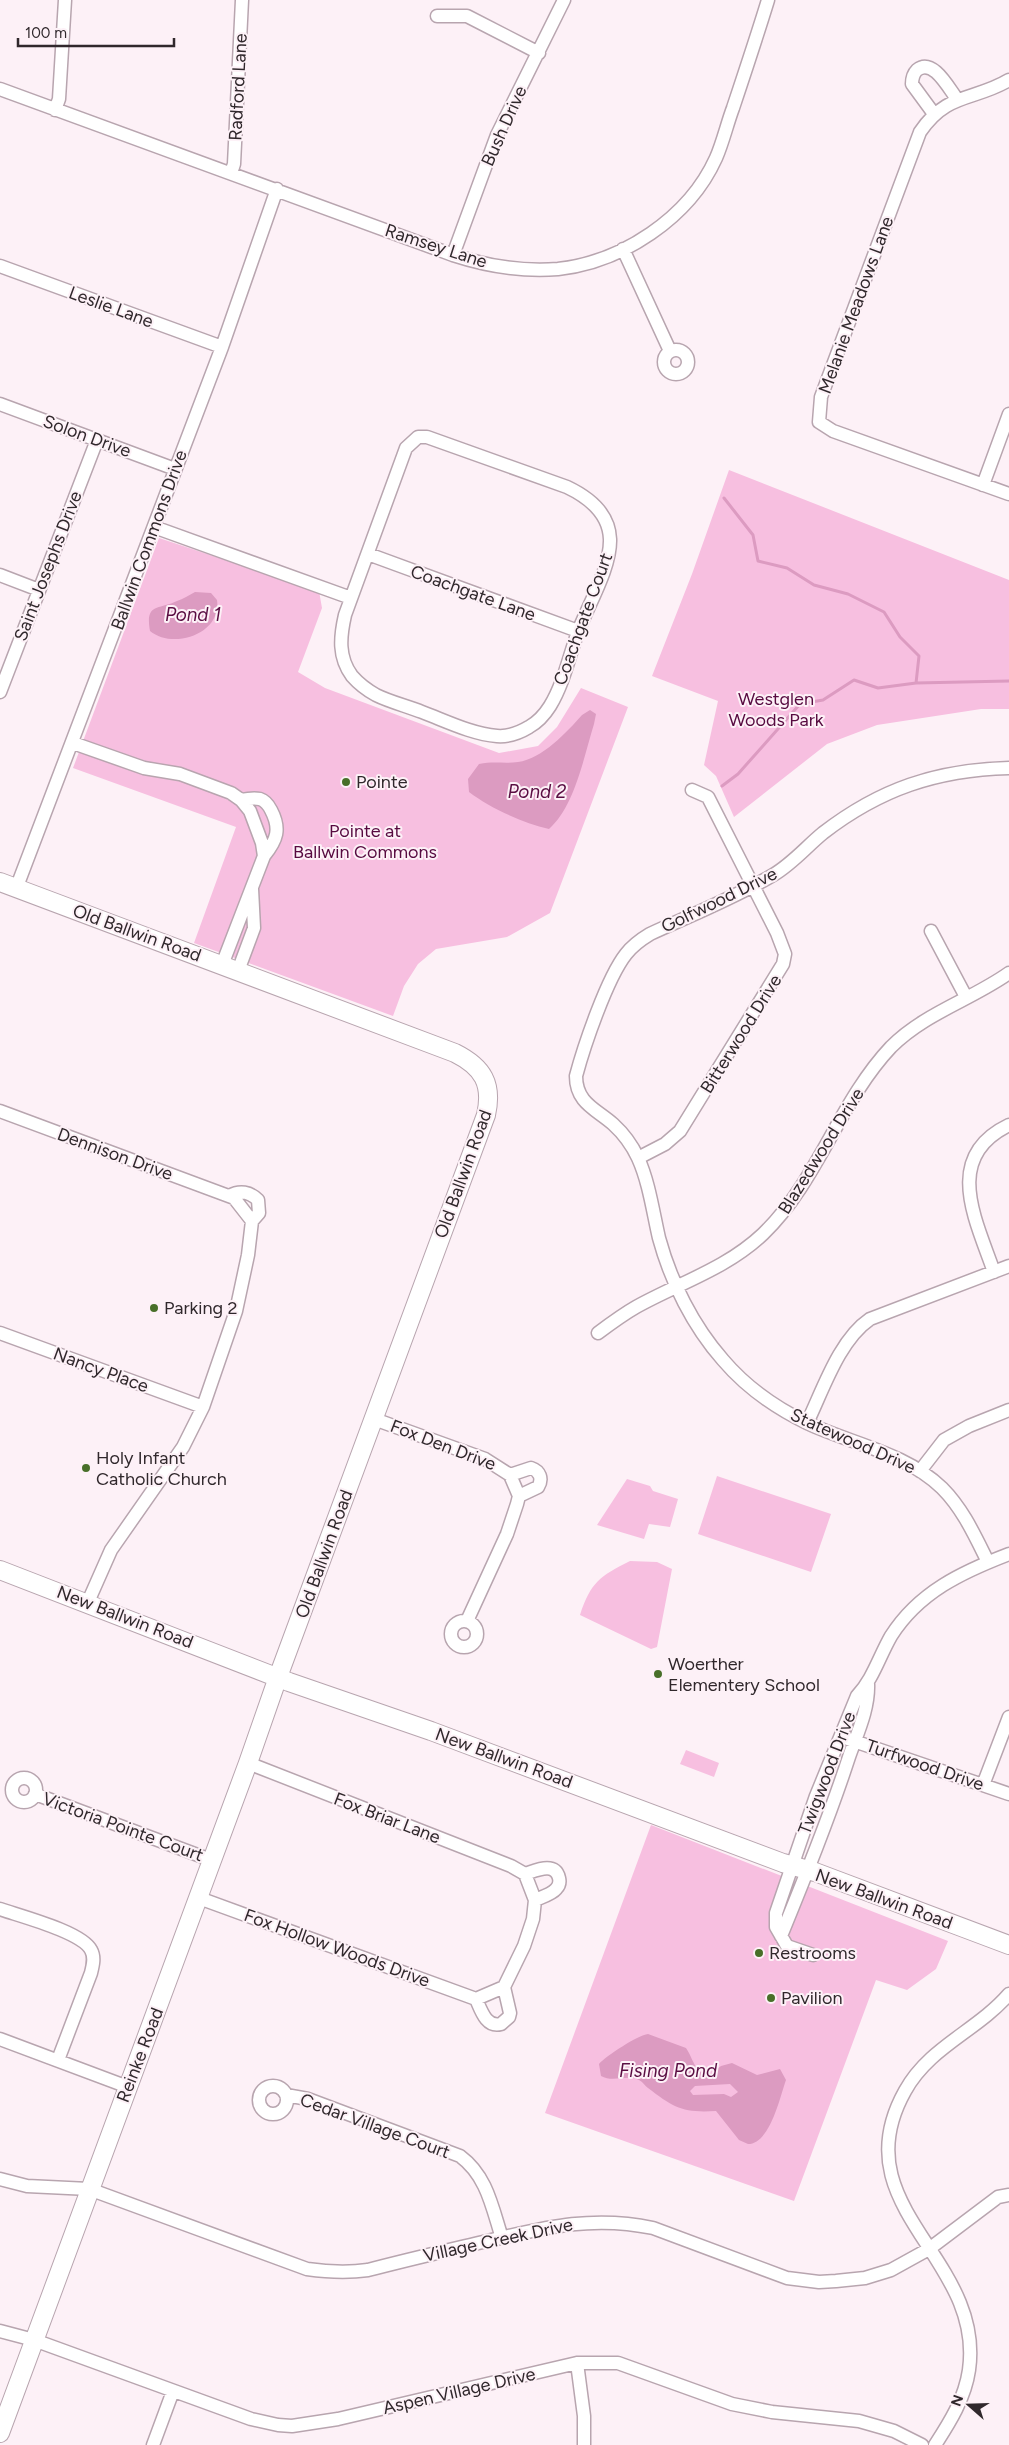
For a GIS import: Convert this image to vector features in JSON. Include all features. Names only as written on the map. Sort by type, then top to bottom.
[{"type":"street","points":[[55,110],[59,99],[65,0]]},
{"type":"street","name":"Radford Lane","points":[[231,173],[234,164],[242,0]]},
{"type":"street","name":"Bush Drive","points":[[454,255],[497,135],[564,0]]},
{"type":"street","name":"Ramsey Lane","points":[[0,89],[454,255],[491,265],[542,270],[575,266],[623,249],[645,237],[674,215],[687,201],[716,158],[768,0]]},
{"type":"street","points":[[437,16],[467,16],[539,53]]},
{"type":"street","points":[[934,114],[912,84],[913,75],[919,69],[928,67],[935,71],[957,99]]},
{"type":"street","name":"Melanie Meadows Lane","points":[[1009,80],[993,88],[957,99],[934,114],[920,132],[822,397],[819,422],[833,431],[1009,494]]},
{"type":"street","name":"Ballwin Commons Drive","points":[[8,886],[72,743],[222,347],[277,190]]},
{"type":"street","points":[[623,249],[670,351]]},
{"type":"street","name":"Leslie Lane","points":[[0,266],[222,347]]},
{"type":"street","name":"Solon Drive","points":[[0,404],[175,469]]},
{"type":"street","points":[[983,485],[1009,414]]},
{"type":"street","name":"Coachgate Court","points":[[418,437],[427,437],[567,487],[581,494],[594,504],[602,514],[610,538],[608,559],[578,632],[557,694],[538,722],[508,736],[496,736],[471,730],[376,695],[361,686],[345,664],[340,639],[351,598],[368,554],[406,448],[418,437]]},
{"type":"street","name":"Saint Josephs Drive","points":[[0,692],[97,440]]},
{"type":"street","points":[[154,527],[351,598]]},
{"type":"street","name":"Coachgate Lane","points":[[368,554],[578,632]]},
{"type":"street","points":[[0,575],[39,590]]},
{"type":"street","points":[[72,743],[144,768],[180,774],[231,793],[241,800],[250,811],[264,856]]},
{"type":"street","name":"Golfwood Drive","points":[[583,1100],[576,1086],[579,1067],[610,981],[625,955],[635,943],[650,934],[752,886],[788,865],[828,830],[877,797],[933,776],[956,772],[1009,768]]},
{"type":"street","name":"Bitterwood Drive","points":[[638,1158],[665,1144],[680,1130],[784,964],[785,954],[782,943],[708,797],[692,790]]},
{"type":"street","points":[[230,968],[252,887],[264,856],[273,844],[278,830],[274,815],[268,804],[260,799],[241,800]]},
{"type":"street","name":"Old Ballwin Road","points":[[8,886],[455,1053],[474,1065],[483,1075],[488,1087],[490,1100],[486,1115],[278,1677]]},
{"type":"street","points":[[931,931],[966,997]]},
{"type":"street","name":"Blazedwood Drive","points":[[598,1333],[637,1306],[677,1289],[727,1262],[763,1235],[800,1189],[880,1060],[906,1034],[922,1022],[1009,973]]},
{"type":"street","name":"Statewood Drive","points":[[583,1100],[623,1135],[638,1158],[660,1239],[677,1289],[697,1324],[724,1361],[758,1392],[807,1423],[895,1458],[920,1471],[942,1488],[962,1512],[988,1562]]},
{"type":"street","name":"Dennison Drive","points":[[0,1111],[230,1196],[239,1203],[252,1221],[248,1255],[236,1311],[203,1407],[183,1447],[111,1550],[88,1602]]},
{"type":"street","points":[[994,1272],[969,1203],[968,1180],[970,1168],[980,1149],[992,1134],[1009,1125]]},
{"type":"street","points":[[807,1423],[844,1347],[861,1325],[870,1319],[1009,1266]]},
{"type":"street","name":"Nancy Place","points":[[0,1333],[203,1407]]},
{"type":"street","points":[[920,1471],[944,1440],[969,1426],[1009,1410]]},
{"type":"street","name":"Fox Den Drive","points":[[374,1419],[486,1459],[510,1475],[519,1496],[538,1487],[540,1477],[538,1471],[531,1468],[510,1475]]},
{"type":"street","points":[[467,1621],[507,1534],[519,1496]]},
{"type":"street","name":"Twigwood Drive","points":[[781,1936],[776,1927],[776,1913],[816,1796],[857,1696],[868,1684],[891,1636],[914,1608],[938,1586],[1009,1554]]},
{"type":"street","name":"New Ballwin Road","points":[[0,1570],[88,1602],[278,1677],[430,1731],[711,1837],[1009,1945]]},
{"type":"street","name":"Reinke Road","points":[[0,2433],[89,2189],[199,1898],[278,1677]]},
{"type":"street","name":"Twigwood Drive","points":[[781,1936],[808,1871],[855,1741],[869,1698],[868,1684]]},
{"type":"street","points":[[983,1785],[1009,1717]]},
{"type":"street","name":"Turfwood Drive","points":[[842,1736],[1009,1794]]},
{"type":"street","name":"Fox Briar Lane","points":[[248,1764],[511,1866],[525,1874]]},
{"type":"street","name":"Victoria Pointe Court","points":[[35,1794],[211,1860]]},
{"type":"street","points":[[504,1987],[476,1998],[488,2022],[493,2025],[502,2024],[509,2017],[510,2013],[504,1987],[524,1946],[533,1919],[535,1900],[525,1874],[546,1868],[553,1870],[559,1876],[559,1884],[556,1890],[535,1900]]},
{"type":"street","name":"Fox Hollow Woods Drive","points":[[199,1898],[476,1998]]},
{"type":"street","points":[[0,1909],[85,1941],[92,1950],[94,1961],[91,1973],[58,2060]]},
{"type":"street","points":[[781,1936],[787,1946],[813,1955]]},
{"type":"street","points":[[935,2445],[960,2403],[969,2371],[969,2335],[958,2294],[899,2200],[891,2178],[887,2154],[896,2107],[912,2079],[925,2063],[952,2040],[984,2018],[1009,1994]]},
{"type":"street","points":[[0,2039],[128,2087]]},
{"type":"street","name":"Cedar Village Court","points":[[286,2095],[308,2099],[460,2156],[477,2170],[484,2183],[502,2238]]},
{"type":"street","name":"Village Creek Drive","points":[[0,2179],[27,2186],[89,2189],[307,2269],[336,2273],[368,2270],[567,2223],[598,2221],[653,2228],[787,2278],[819,2282],[878,2275],[892,2270],[929,2249],[998,2197],[1009,2195]]},
{"type":"street","name":"Aspen Village Drive","points":[[0,2330],[34,2340],[252,2419],[278,2426],[303,2426],[442,2396],[577,2363],[618,2364],[732,2404],[772,2412],[859,2421],[894,2432],[922,2445]]},
{"type":"street","points":[[577,2363],[584,2416],[584,2445]]},
{"type":"street","points":[[153,2445],[173,2391]]},
{"type":"green space","name":"Westglen Woods Park","points":[[729,470],[1009,580],[1009,709],[981,709],[877,725],[827,744],[734,817],[716,776],[704,765],[718,701],[652,676],[692,574]]},
{"type":"green space","name":"Pointe at Ballwin Commons","points":[[159,538],[319,591],[322,608],[298,672],[325,688],[499,753],[538,746],[557,727],[581,688],[628,707],[550,913],[507,937],[436,949],[418,964],[404,986],[393,1016],[194,943],[236,827],[73,768]]},
{"type":"green space","points":[[717,1476],[831,1514],[811,1572],[698,1534]]},
{"type":"green space","points":[[627,1479],[650,1486],[653,1491],[678,1499],[670,1527],[649,1524],[644,1539],[597,1525]]},
{"type":"green space","points":[[630,1561],[657,1562],[672,1569],[657,1647],[651,1649],[580,1615],[588,1595],[598,1581],[611,1571]]},
{"type":"green space","points":[[686,1750],[719,1763],[714,1777],[680,1764]]},
{"type":"green space","points":[[651,1825],[948,1941],[936,1969],[907,1990],[876,1980],[794,2201],[545,2113]]},
{"type":"water","name":"Pond 1","points":[[195,592],[211,593],[217,600],[216,612],[212,622],[204,630],[183,639],[160,637],[150,631],[149,616],[154,609]]},
{"type":"water","name":"Pond 2","points":[[590,710],[596,714],[578,780],[566,807],[549,829],[507,814],[469,792],[468,779],[479,764],[518,762],[536,756],[553,744],[582,715]]},
{"type":"water","name":"Fising Pond","points":[[648,2034],[686,2048],[697,2069],[704,2074],[709,2075],[721,2066],[732,2063],[757,2075],[780,2069],[786,2080],[773,2118],[762,2136],[756,2142],[748,2144],[739,2140],[716,2111],[695,2111],[679,2108],[635,2078],[610,2079],[601,2076],[599,2064],[622,2046]],"holes":[[[730,2084],[738,2092],[731,2097],[724,2094],[693,2095],[690,2091],[695,2086]]]},
{"type":"waterway","points":[[724,498],[753,535],[758,561],[787,568],[814,585],[848,594],[884,612],[900,637],[919,656],[916,683]]},
{"type":"waterway","points":[[722,786],[738,774],[800,704],[823,700],[854,680],[878,688],[916,683],[1009,681]]},
{"type":"place","name":"Pointe","points":[[346,782]]},
{"type":"place","name":"Parking 2","points":[[154,1308]]},
{"type":"place","name":"Holy Infant Catholic Church","points":[[86,1468]]},
{"type":"place","name":"Woerther Elementery School","points":[[658,1674]]},
{"type":"place","name":"Restrooms","points":[[759,1953]]},
{"type":"place","name":"Pavilion","points":[[771,1998]]}]
